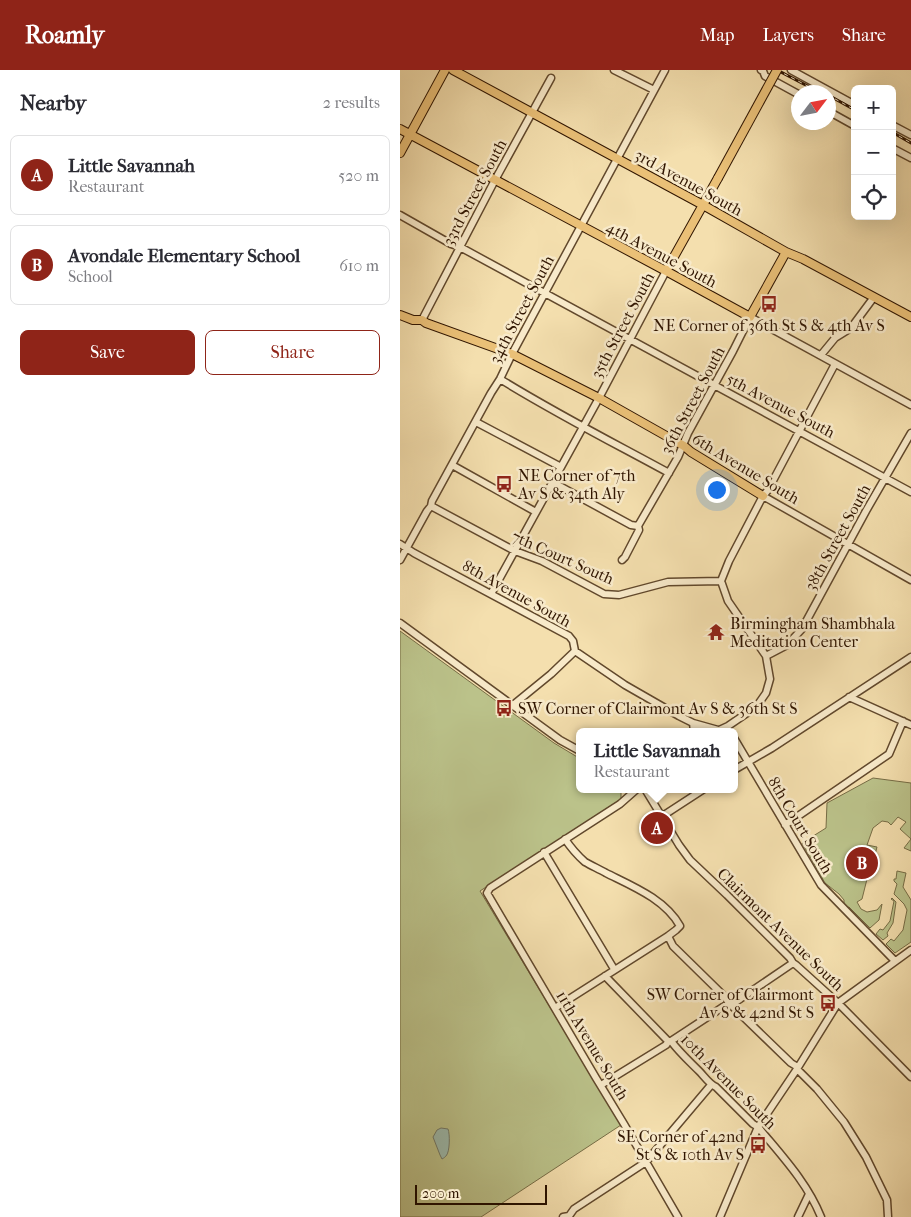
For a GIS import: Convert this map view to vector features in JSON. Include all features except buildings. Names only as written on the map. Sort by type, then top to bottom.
[{"type":"main road","points":[[400,153],[445,70]]},
{"type":"main road","name":"3rd Avenue South","points":[[453,70],[786,252],[803,259],[911,317]]},
{"type":"main road","name":"35th Street South","points":[[666,271],[776,70]]},
{"type":"main road","name":"4th Avenue South","points":[[400,129],[750,317]]},
{"type":"main road","name":"36th Street South","points":[[750,317],[786,252]]},
{"type":"main road","name":"6th Avenue South","points":[[400,316],[412,320],[422,320],[512,354],[599,398],[684,446],[763,496]]},
{"type":"street","points":[[614,70],[654,90]]},
{"type":"street","name":"34th Street South","points":[[400,560],[500,379],[665,70]]},
{"type":"street","points":[[761,70],[765,76],[791,90]]},
{"type":"street","points":[[791,70],[851,103]]},
{"type":"street","name":"33rd Street South","points":[[422,320],[551,78]]},
{"type":"street","points":[[836,116],[851,124]]},
{"type":"street","points":[[896,127],[911,136]]},
{"type":"street","points":[[896,150],[911,158]]},
{"type":"street","name":"5th Avenue South","points":[[400,215],[911,492]]},
{"type":"street","name":"35th Street South","points":[[491,594],[599,398],[666,271]]},
{"type":"street","points":[[820,355],[835,338],[851,328],[874,297]]},
{"type":"street","name":"4th Avenue South","points":[[750,317],[911,405]]},
{"type":"street","name":"36th Street South","points":[[622,560],[639,530],[638,526],[684,446],[688,433],[750,317]]},
{"type":"street","points":[[730,728],[759,703],[766,693],[770,679],[766,656],[728,602],[721,580],[763,496],[768,490],[835,364]]},
{"type":"street","points":[[500,379],[583,427],[669,473]]},
{"type":"street","points":[[476,422],[561,467]]},
{"type":"street","name":"38th Street South","points":[[766,656],[787,645],[802,629],[911,433]]},
{"type":"street","points":[[452,465],[536,512]]},
{"type":"street","points":[[552,482],[631,525],[638,526]]},
{"type":"street","name":"6th Avenue South","points":[[763,496],[911,580]]},
{"type":"street","name":"7th Court South","points":[[431,506],[515,551],[542,561],[604,594],[618,595],[668,582],[721,580]]},
{"type":"street","name":"8th Avenue South","points":[[400,544],[570,636],[575,651],[625,685],[693,723],[707,728]]},
{"type":"street","points":[[400,623],[560,740],[576,749]]},
{"type":"street","points":[[513,706],[575,651]]},
{"type":"street","points":[[738,768],[772,748],[911,657]]},
{"type":"street","points":[[849,697],[911,725]]},
{"type":"street","points":[[786,825],[889,754],[903,721]]},
{"type":"street","points":[[693,723],[694,728]]},
{"type":"street","name":"8th Court South","points":[[738,745],[824,888],[896,961]]},
{"type":"street","points":[[614,969],[544,852],[620,804],[632,793]]},
{"type":"street","name":"Clairmont Avenue South","points":[[647,793],[690,860],[911,1077]]},
{"type":"street","points":[[661,817],[698,793]]},
{"type":"street","points":[[555,1008],[668,936],[680,926],[675,918],[643,892],[587,863],[576,854],[565,839]]},
{"type":"street","name":"11th Avenue South","points":[[544,852],[490,888],[487,893],[678,1217]]},
{"type":"street","points":[[668,936],[674,946],[729,1003],[796,1066],[844,1122],[866,1158],[887,1200],[888,1217]]},
{"type":"street","points":[[720,1217],[758,1127],[838,1004],[911,950]]},
{"type":"street","points":[[601,1085],[729,1003],[734,1003],[793,963]]},
{"type":"street","name":"10th Avenue South","points":[[605,976],[671,1041],[710,1085],[716,1087],[752,1124],[758,1127],[800,1178],[821,1217]]},
{"type":"street","points":[[567,1217],[574,1209],[646,1162],[710,1085]]},
{"type":"street","points":[[798,1217],[810,1194]]},
{"type":"green space","points":[[400,631],[554,743],[576,756],[576,793],[621,793],[621,799],[480,891],[621,1125],[481,1217],[400,1217]]},
{"type":"green space","points":[[873,778],[911,783],[911,839],[900,829],[906,822],[898,817],[891,825],[888,822],[882,821],[873,828],[867,845],[877,847],[862,899],[857,902],[861,909],[867,912],[877,910],[882,904],[879,920],[870,928],[849,907],[846,908],[844,900],[839,894],[825,883],[802,843],[826,828],[827,803]]},
{"type":"green space","points":[[911,839],[911,851],[904,848]]},
{"type":"green space","points":[[897,871],[906,873],[903,887],[911,900],[911,942],[895,953],[886,944],[891,939],[894,941],[903,930],[907,910],[894,894],[897,884],[894,879],[896,879]]},
{"type":"green space","points":[[892,898],[896,902],[893,923],[887,933],[888,936],[883,940],[876,934],[880,929],[883,930],[890,921],[894,901]]},
{"type":"shaded area","points":[[441,1128],[448,1129],[449,1139],[447,1154],[442,1159],[433,1137],[437,1130]]},
{"type":"railway","points":[[777,70],[806,85]]},
{"type":"railway","points":[[836,99],[851,108]]},
{"type":"railway","points":[[896,134],[911,143]]},
{"type":"place","name":"NE Corner of 36th St S & 4th Av S","points":[[769,304]]},
{"type":"place","name":"NE Corner of 7th Av S & 34th Aly","points":[[504,484]]},
{"type":"place","name":"Birmingham Shambhala Meditation Center","points":[[716,632]]},
{"type":"place","name":"SW Corner of Clairmont Av S & 36th St S","points":[[504,708]]},
{"type":"place","name":"Little Savannah","points":[[657,828]]},
{"type":"place","name":"Avondale Elementary School","points":[[862,863]]},
{"type":"place","name":"SW Corner of Clairmont Av S & 42nd St S","points":[[828,1003]]},
{"type":"place","name":"SE Corner of 42nd St S & 10th Av S","points":[[758,1145]]}]
